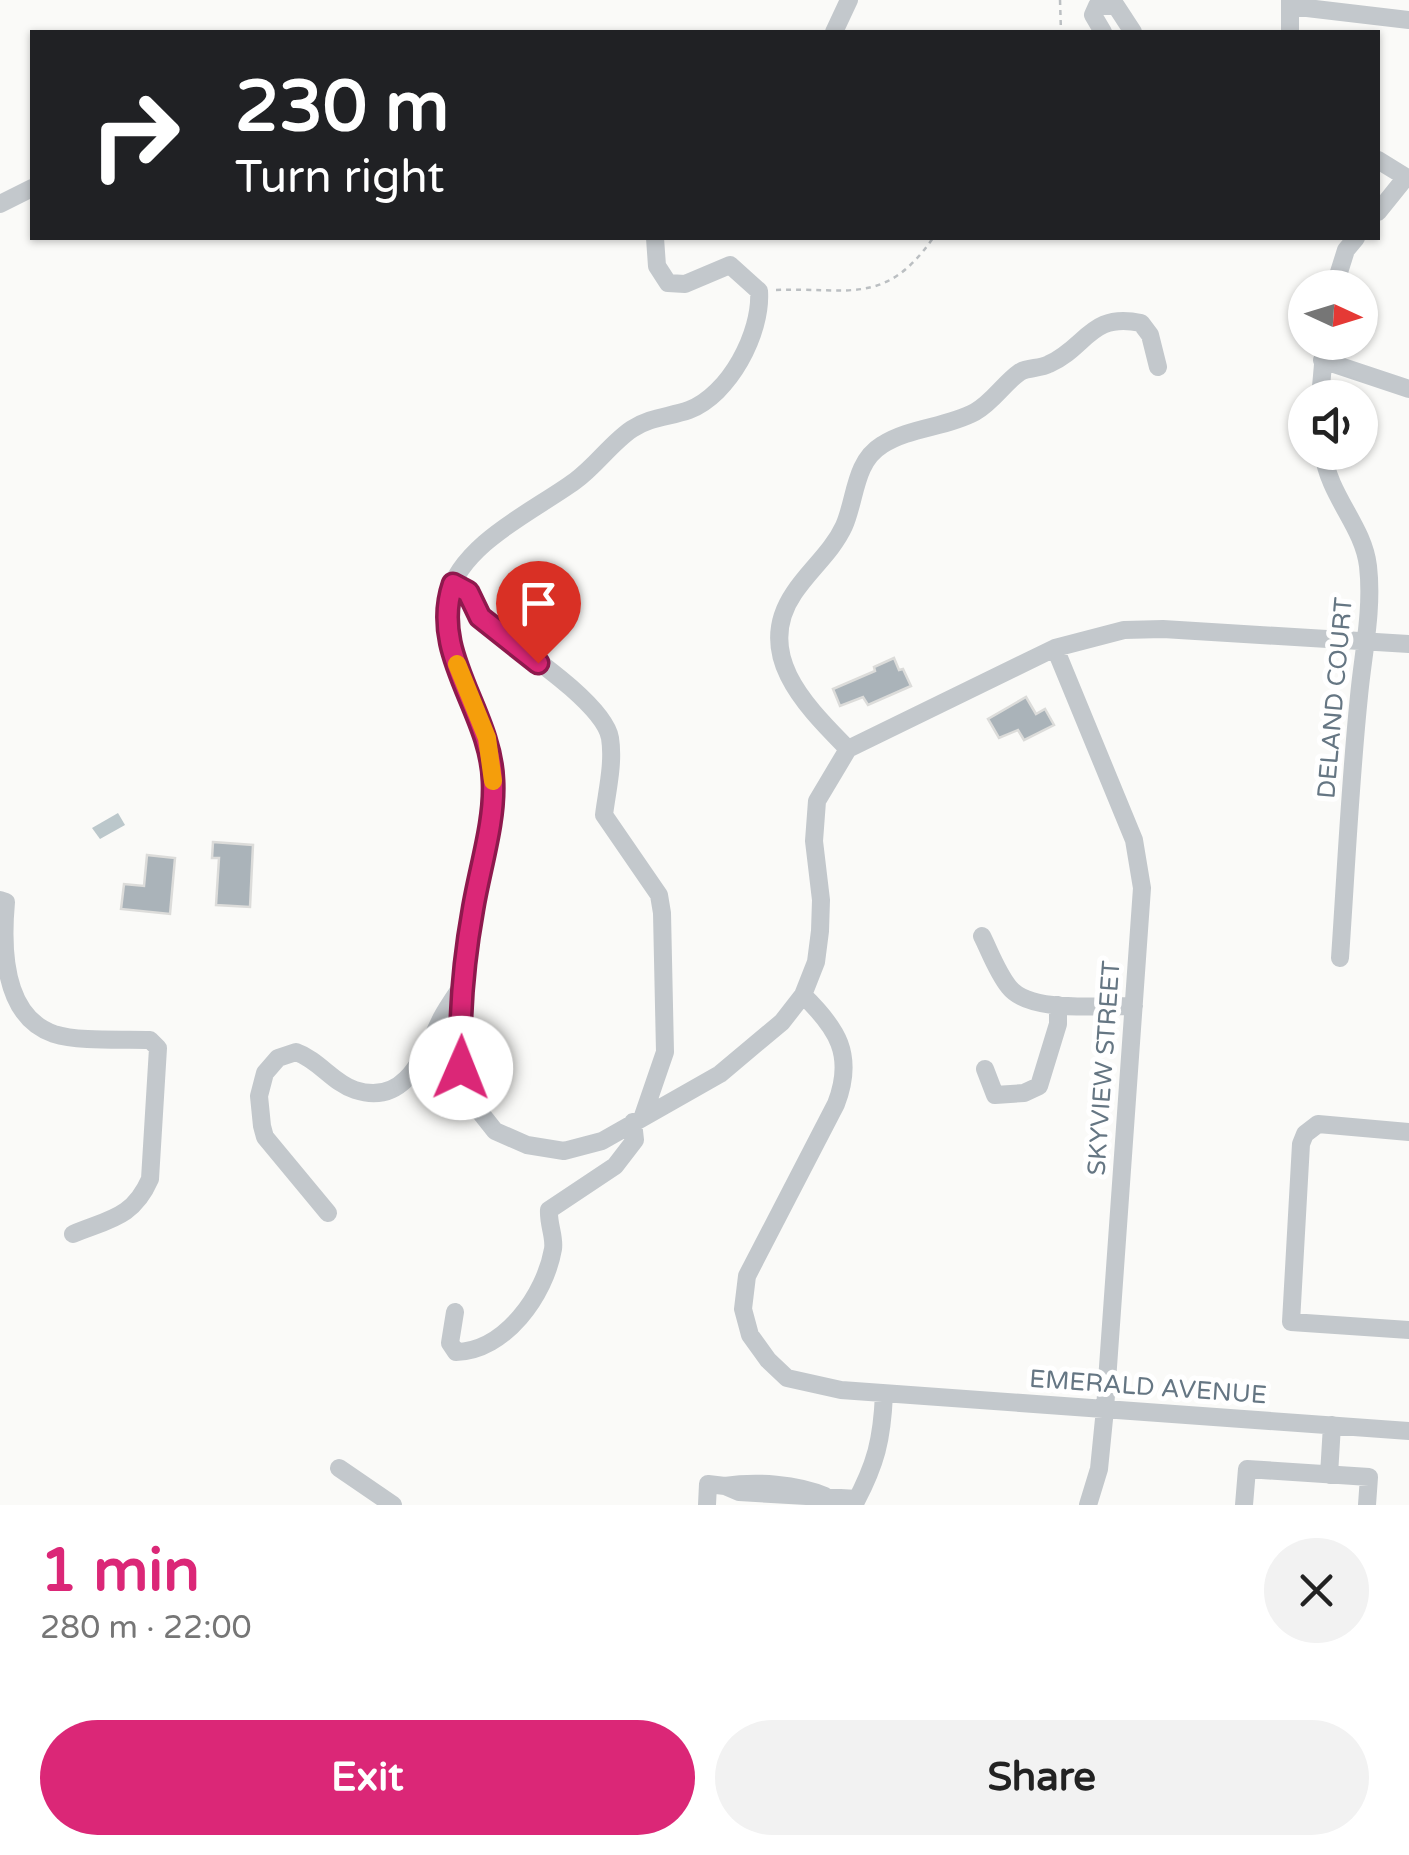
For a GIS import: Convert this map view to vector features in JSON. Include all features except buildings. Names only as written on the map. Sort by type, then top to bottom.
[{"type":"street","points":[[835,30],[849,0]]},
{"type":"street","points":[[1290,30],[1290,3],[1409,20]]},
{"type":"street","points":[[1102,30],[1094,15],[1098,6],[1106,4],[1116,6],[1133,30]]},
{"type":"street","points":[[1380,161],[1408,178],[1380,210]]},
{"type":"street","points":[[0,204],[30,189]]},
{"type":"street","points":[[655,240],[657,266],[668,283],[685,284],[730,265],[759,291],[760,306],[737,363],[720,390],[692,409],[652,418],[631,430],[577,480],[522,515],[466,560],[453,584],[446,610],[447,636],[487,738],[494,786],[472,914],[461,1068],[472,1102],[495,1130],[527,1146],[564,1151],[602,1141],[720,1074],[782,1022],[802,995],[816,962],[821,900],[814,841],[817,801],[848,750],[1055,648],[1124,630],[1154,628],[1409,644]]},
{"type":"street","points":[[1340,270],[1346,250],[1354,240]]},
{"type":"street","points":[[848,750],[804,703],[786,673],[780,636],[793,594],[823,560],[844,526],[859,473],[878,447],[908,432],[936,427],[976,412],[1022,370],[1047,366],[1066,354],[1084,335],[1111,320],[1141,323],[1150,335],[1158,367]]},
{"type":"street","points":[[1344,360],[1409,389]]},
{"type":"street","name":"DELAND COURT","points":[[1325,470],[1368,560],[1370,604],[1359,696],[1340,958]]},
{"type":"street","points":[[453,584],[468,592],[480,617],[596,709],[610,734],[604,815],[659,895],[662,912],[664,1052],[638,1119],[636,1140],[615,1166],[549,1210],[554,1245],[531,1306],[498,1338],[471,1352],[456,1352],[450,1343],[454,1312]]},
{"type":"street","name":"SKYVIEW STREET","points":[[1055,648],[1134,840],[1142,888],[1105,1410],[1099,1469],[1088,1505]]},
{"type":"street","points":[[3,901],[9,980],[18,1004],[40,1027],[57,1035],[150,1040],[158,1048],[150,1179],[132,1209],[73,1234]]},
{"type":"street","points":[[982,936],[1009,987],[1020,996],[1058,1006],[1134,1006]]},
{"type":"street","points":[[328,1213],[266,1137],[258,1096],[265,1073],[278,1058],[296,1052],[318,1062],[356,1090],[395,1088],[420,1066],[444,1014],[466,979]]},
{"type":"street","name":"EMERALD AVENUE","points":[[802,995],[835,1031],[842,1055],[843,1080],[836,1104],[748,1276],[743,1309],[750,1335],[787,1378],[840,1390],[884,1394],[1409,1431]]},
{"type":"street","points":[[984,1068],[995,1095],[1024,1094],[1039,1086],[1058,1024],[1058,1006]]},
{"type":"street","points":[[1409,1132],[1318,1124],[1305,1134],[1291,1322],[1409,1330]]},
{"type":"street","points":[[707,1505],[708,1484],[807,1488],[855,1502],[875,1466],[882,1436],[884,1394]]},
{"type":"street","points":[[1328,1474],[1332,1425]]},
{"type":"street","points":[[339,1468],[393,1505]]},
{"type":"street","points":[[1244,1505],[1246,1469],[1369,1478],[1367,1505]]},
{"type":"path","points":[[1060,0],[1061,30]]},
{"type":"path","points":[[759,291],[846,292],[883,284],[898,278],[918,260],[932,240]]},
{"type":"shaded area","points":[[118,813],[125,825],[100,839],[92,828]]},
{"type":"slow traffic","points":[[457,664],[487,738],[493,781]]},
{"type":"route","points":[[461,1068],[472,914],[494,786],[487,738],[447,636],[446,610],[453,584],[468,592],[480,617],[538,663]]}]
